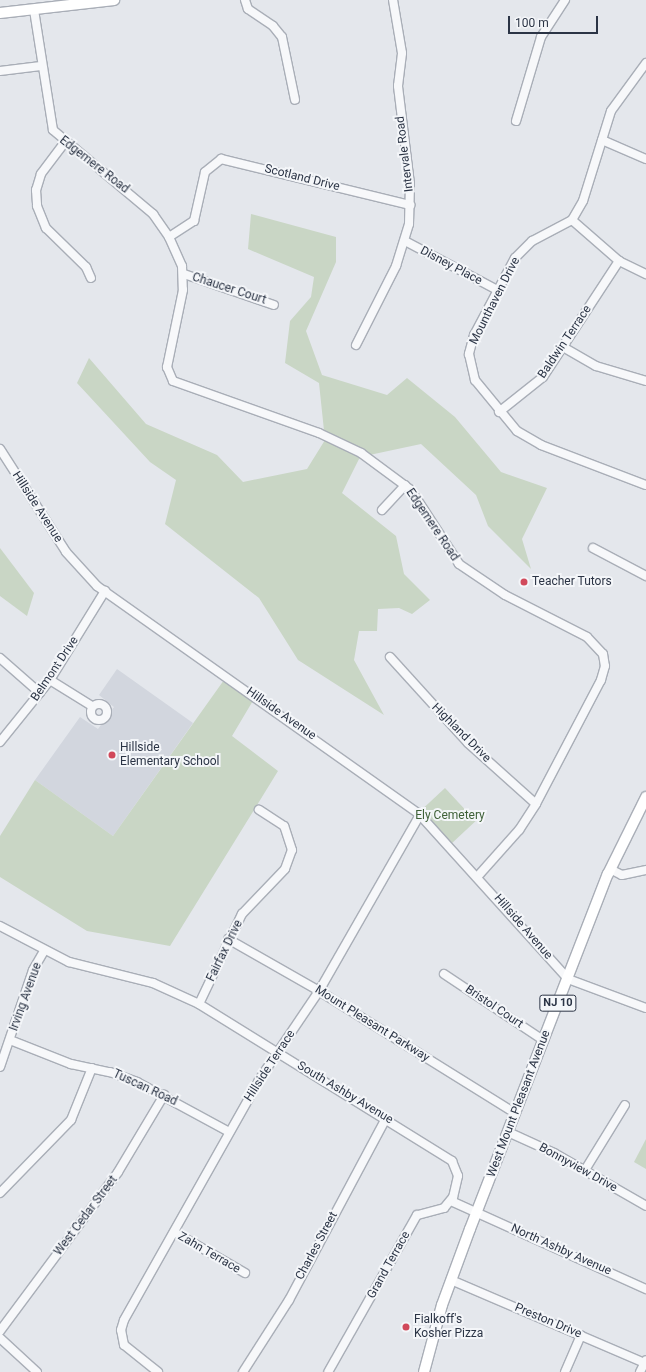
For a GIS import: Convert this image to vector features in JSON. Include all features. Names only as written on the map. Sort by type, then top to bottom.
[{"type":"main road","points":[[0,13],[114,0]]},
{"type":"main road","name":"West Mount Pleasant Avenue","points":[[424,1372],[451,1280],[543,1040],[610,869],[646,797]]},
{"type":"street","points":[[245,0],[248,9],[273,26],[282,36],[296,100]]},
{"type":"street","name":"Intervale Road","points":[[356,345],[405,241],[410,205],[399,102],[402,53],[393,0]]},
{"type":"street","points":[[516,121],[541,37],[565,0]]},
{"type":"street","name":"Edgemere Road","points":[[34,10],[50,125],[64,142],[99,165],[139,200],[169,237],[184,274],[167,367],[173,381],[319,433],[361,453],[405,485],[459,564],[504,595],[587,637],[603,654],[605,666],[601,680],[536,804],[519,830],[478,876]]},
{"type":"street","name":"Mounthaven Drive","points":[[646,63],[611,111],[583,201],[572,220],[522,250],[497,290],[474,335],[469,354],[475,380],[499,412],[517,431],[536,442],[646,485]]},
{"type":"street","points":[[0,71],[41,66]]},
{"type":"street","points":[[602,140],[646,159]]},
{"type":"street","points":[[64,142],[41,174],[36,190],[37,206],[46,228],[86,267],[91,278]]},
{"type":"street","name":"Scotland Drive","points":[[169,237],[194,221],[203,178],[212,163],[226,159],[410,205]]},
{"type":"street","points":[[572,220],[619,261],[646,274]]},
{"type":"street","name":"Disney Place","points":[[405,241],[497,290]]},
{"type":"street","name":"Baldwin Terrace","points":[[499,412],[536,384],[563,347],[619,261]]},
{"type":"street","name":"Chaucer Court","points":[[184,274],[274,305]]},
{"type":"street","points":[[563,347],[596,366],[646,380]]},
{"type":"street","name":"Hillside Avenue","points":[[0,449],[66,552],[105,592],[420,814],[478,876],[568,979]]},
{"type":"street","points":[[382,510],[405,485]]},
{"type":"street","points":[[593,548],[646,576]]},
{"type":"street","name":"Belmont Drive","points":[[0,742],[50,680],[105,592]]},
{"type":"street","name":"Highland Drive","points":[[390,657],[468,743],[536,804]]},
{"type":"street","points":[[0,658],[40,693]]},
{"type":"street","points":[[50,680],[92,706]]},
{"type":"street","name":"Fairfax Drive","points":[[199,1004],[228,939],[251,902],[285,869],[292,850],[284,826],[259,810]]},
{"type":"street","name":"Hillside Terrace","points":[[158,1372],[124,1345],[121,1330],[124,1320],[229,1132],[278,1052],[319,991],[420,814]]},
{"type":"street","points":[[610,869],[622,875],[646,870]]},
{"type":"street","name":"South Ashby Avenue","points":[[0,926],[44,951],[89,969],[153,983],[199,1004],[278,1052],[386,1118],[452,1161],[458,1183],[451,1201]]},
{"type":"street","name":"Mount Pleasant Parkway","points":[[228,939],[319,991],[515,1113]]},
{"type":"street","name":"Irving Avenue","points":[[0,1067],[33,970],[44,951]]},
{"type":"street","name":"Bristol Court","points":[[444,974],[543,1040]]},
{"type":"street","points":[[568,979],[646,1008]]},
{"type":"street","name":"Tuscan Road","points":[[10,1040],[71,1064],[110,1072],[164,1096],[229,1132]]},
{"type":"street","points":[[0,1193],[71,1120],[92,1068]]},
{"type":"street","name":"West Cedar Street","points":[[0,1331],[118,1172],[164,1096]]},
{"type":"street","points":[[585,1170],[625,1105]]},
{"type":"street","name":"Charles Street","points":[[243,1372],[289,1299],[386,1118]]},
{"type":"street","name":"Bonnyview Drive","points":[[508,1132],[585,1170],[646,1206]]},
{"type":"street","points":[[451,1201],[477,1212]]},
{"type":"street","name":"Grand Terrace","points":[[328,1372],[417,1215],[444,1208],[451,1201]]},
{"type":"street","name":"North Ashby Avenue","points":[[477,1212],[646,1289]]},
{"type":"street","name":"Zahn Terrace","points":[[174,1232],[245,1273]]},
{"type":"street","name":"Preston Drive","points":[[451,1280],[645,1361]]},
{"type":"street","points":[[565,1372],[581,1335]]},
{"type":"street","points":[[0,1338],[37,1372]]},
{"type":"street","points":[[640,1372],[645,1361]]},
{"type":"shaded area","name":"Hillside Elementary School","points":[[117,669],[193,723],[113,836],[35,780],[80,717],[98,729],[114,707],[99,695]]},
{"type":"green space","points":[[251,214],[336,237],[336,262],[306,331],[322,375],[387,395],[407,378],[455,417],[501,472],[547,488],[522,539],[531,569],[488,526],[476,495],[421,444],[360,457],[342,493],[396,536],[404,574],[430,600],[412,614],[399,608],[378,609],[377,631],[359,631],[354,660],[384,715],[298,660],[259,598],[165,524],[176,480],[150,462],[77,383],[89,358],[146,424],[217,455],[243,482],[307,469],[325,440],[319,383],[285,363],[290,321],[311,297],[314,277],[248,249]]},
{"type":"green space","points":[[0,548],[34,593],[27,616],[0,596]]},
{"type":"green space","points":[[224,680],[254,699],[232,736],[278,771],[170,946],[87,931],[0,877],[0,836],[35,780],[113,836]]},
{"type":"green space","name":"Ely Cemetery","points":[[445,788],[476,821],[452,843],[421,811]]},
{"type":"green space","points":[[646,1139],[646,1169],[634,1162]]},
{"type":"place","name":"Teacher Tutors","points":[[524,582]]},
{"type":"place","name":"Hillside Elementary School","points":[[112,755]]},
{"type":"place","name":"Fialkoff's Kosher Pizza","points":[[406,1327]]}]
